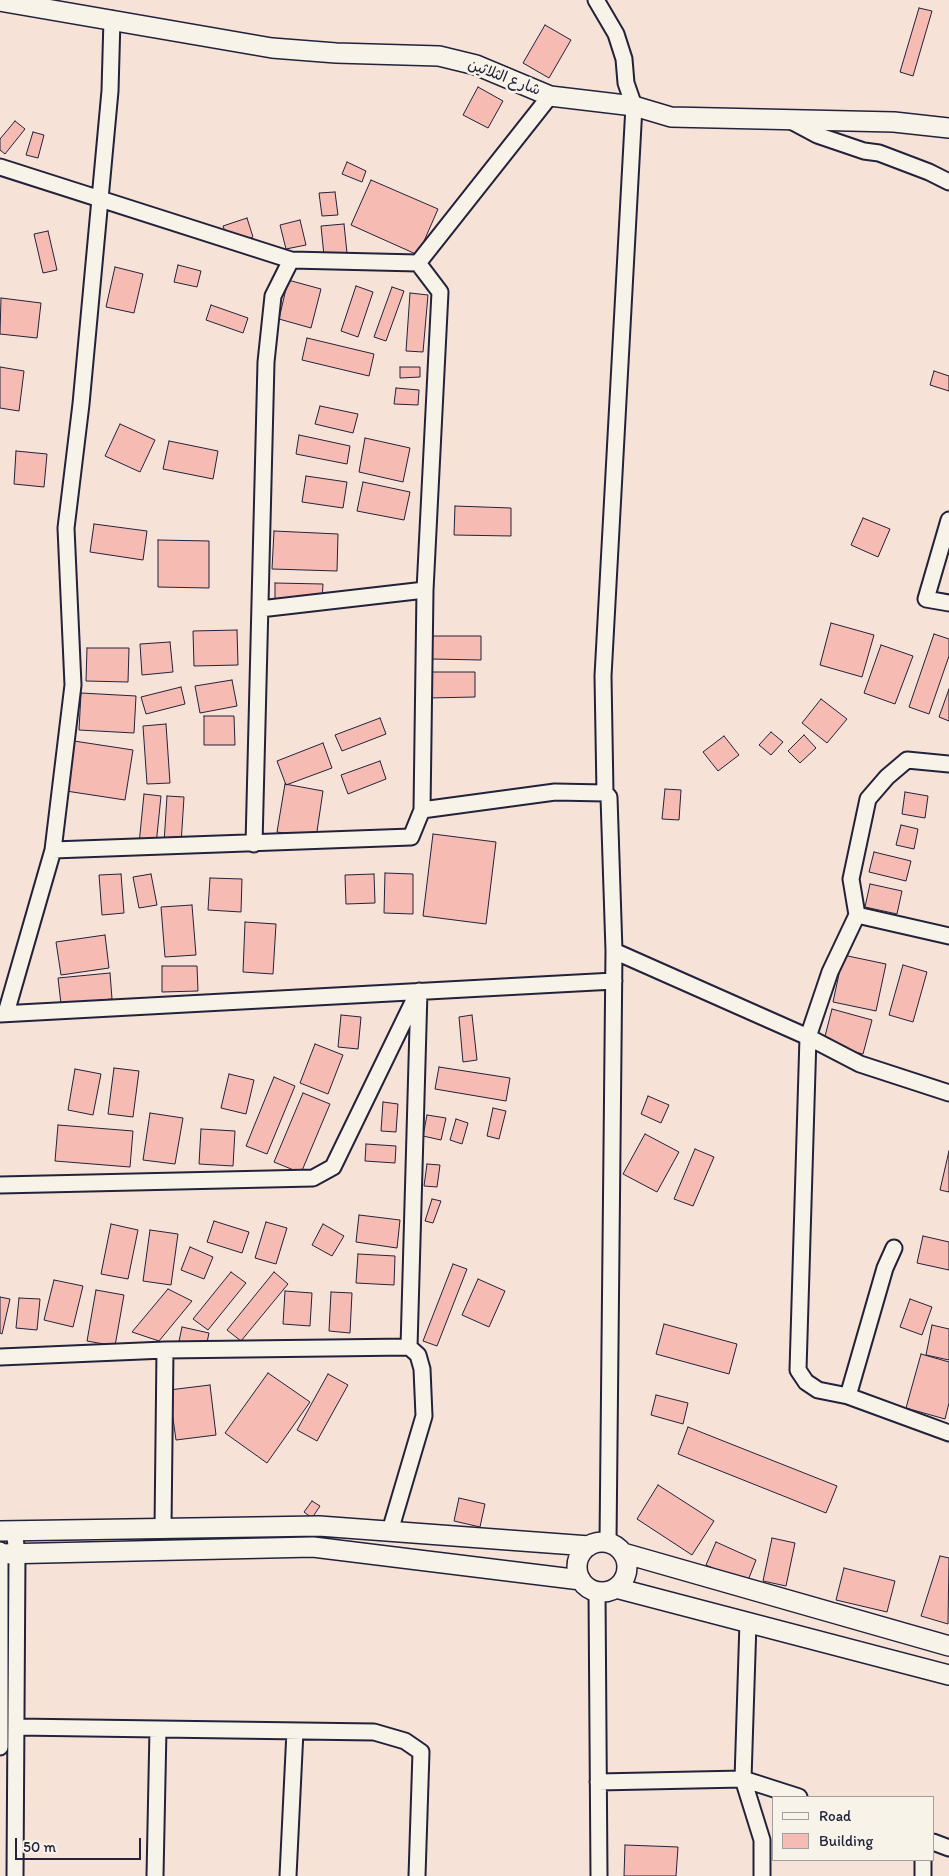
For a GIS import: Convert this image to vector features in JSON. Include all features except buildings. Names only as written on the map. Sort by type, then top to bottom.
[{"type":"street","points":[[596,0],[616,34],[624,59],[626,84],[634,106],[603,676],[605,793],[609,797],[614,951],[608,1542]]},
{"type":"street","name":"شارع الثلاثين","points":[[0,2],[112,19],[240,43],[304,51],[439,56],[476,65],[550,96],[634,106],[671,118],[894,122],[949,128]]},
{"type":"street","points":[[112,19],[110,91],[81,404],[66,528],[74,685],[52,850],[3,1014],[614,981]]},
{"type":"street","points":[[418,263],[550,96]]},
{"type":"street","points":[[788,119],[817,135],[864,151],[879,153],[929,172],[949,182]]},
{"type":"street","points":[[0,167],[291,260],[418,263]]},
{"type":"street","points":[[254,844],[266,362],[273,296],[291,260]]},
{"type":"street","points":[[52,850],[411,837],[422,810],[424,590],[440,292],[418,263]]},
{"type":"street","points":[[949,520],[926,599],[949,603]]},
{"type":"street","points":[[260,609],[424,590]]},
{"type":"street","points":[[949,764],[907,760],[887,777],[868,799],[851,879],[857,915],[830,972],[808,1037],[798,1370],[806,1382],[818,1390],[848,1396],[949,1433]]},
{"type":"street","points":[[422,810],[555,792],[605,793]]},
{"type":"street","points":[[857,915],[949,936]]},
{"type":"street","points":[[614,951],[808,1037],[860,1064],[949,1092]]},
{"type":"street","points":[[0,1185],[313,1178],[333,1167],[419,991]]},
{"type":"street","points":[[409,1347],[419,991]]},
{"type":"street","points":[[848,1396],[885,1268],[894,1248]]},
{"type":"street","points":[[0,1357],[165,1350],[409,1347],[418,1355],[422,1369],[424,1416],[390,1531]]},
{"type":"street","points":[[163,1528],[165,1350]]},
{"type":"street","points":[[0,1748],[4,1552],[7,1530],[319,1526],[589,1546]]},
{"type":"street","points":[[257,1527],[259,1548]]},
{"type":"street","points":[[598,1542],[608,1542],[616,1546],[623,1553],[627,1562],[627,1572],[623,1581],[616,1588],[607,1591],[597,1591],[588,1587],[581,1580],[578,1571],[578,1561],[582,1552],[589,1546],[598,1542]]},
{"type":"street","points":[[4,1552],[313,1547],[581,1580]]},
{"type":"street","points":[[4,1552],[16,1727],[15,1876]]},
{"type":"street","points":[[623,1553],[949,1646]]},
{"type":"street","points":[[616,1588],[949,1675]]},
{"type":"street","points":[[597,1591],[598,1876]]},
{"type":"street","points":[[748,1622],[743,1778],[762,1840],[762,1876]]},
{"type":"street","points":[[16,1727],[374,1732],[405,1741],[421,1752],[417,1876]]},
{"type":"street","points":[[155,1876],[158,1729]]},
{"type":"street","points":[[288,1876],[295,1731]]},
{"type":"street","points":[[598,1782],[743,1778],[796,1796]]},
{"type":"street","points":[[934,1842],[949,1848]]},
{"type":"street","points":[[923,1861],[923,1876]]}]
